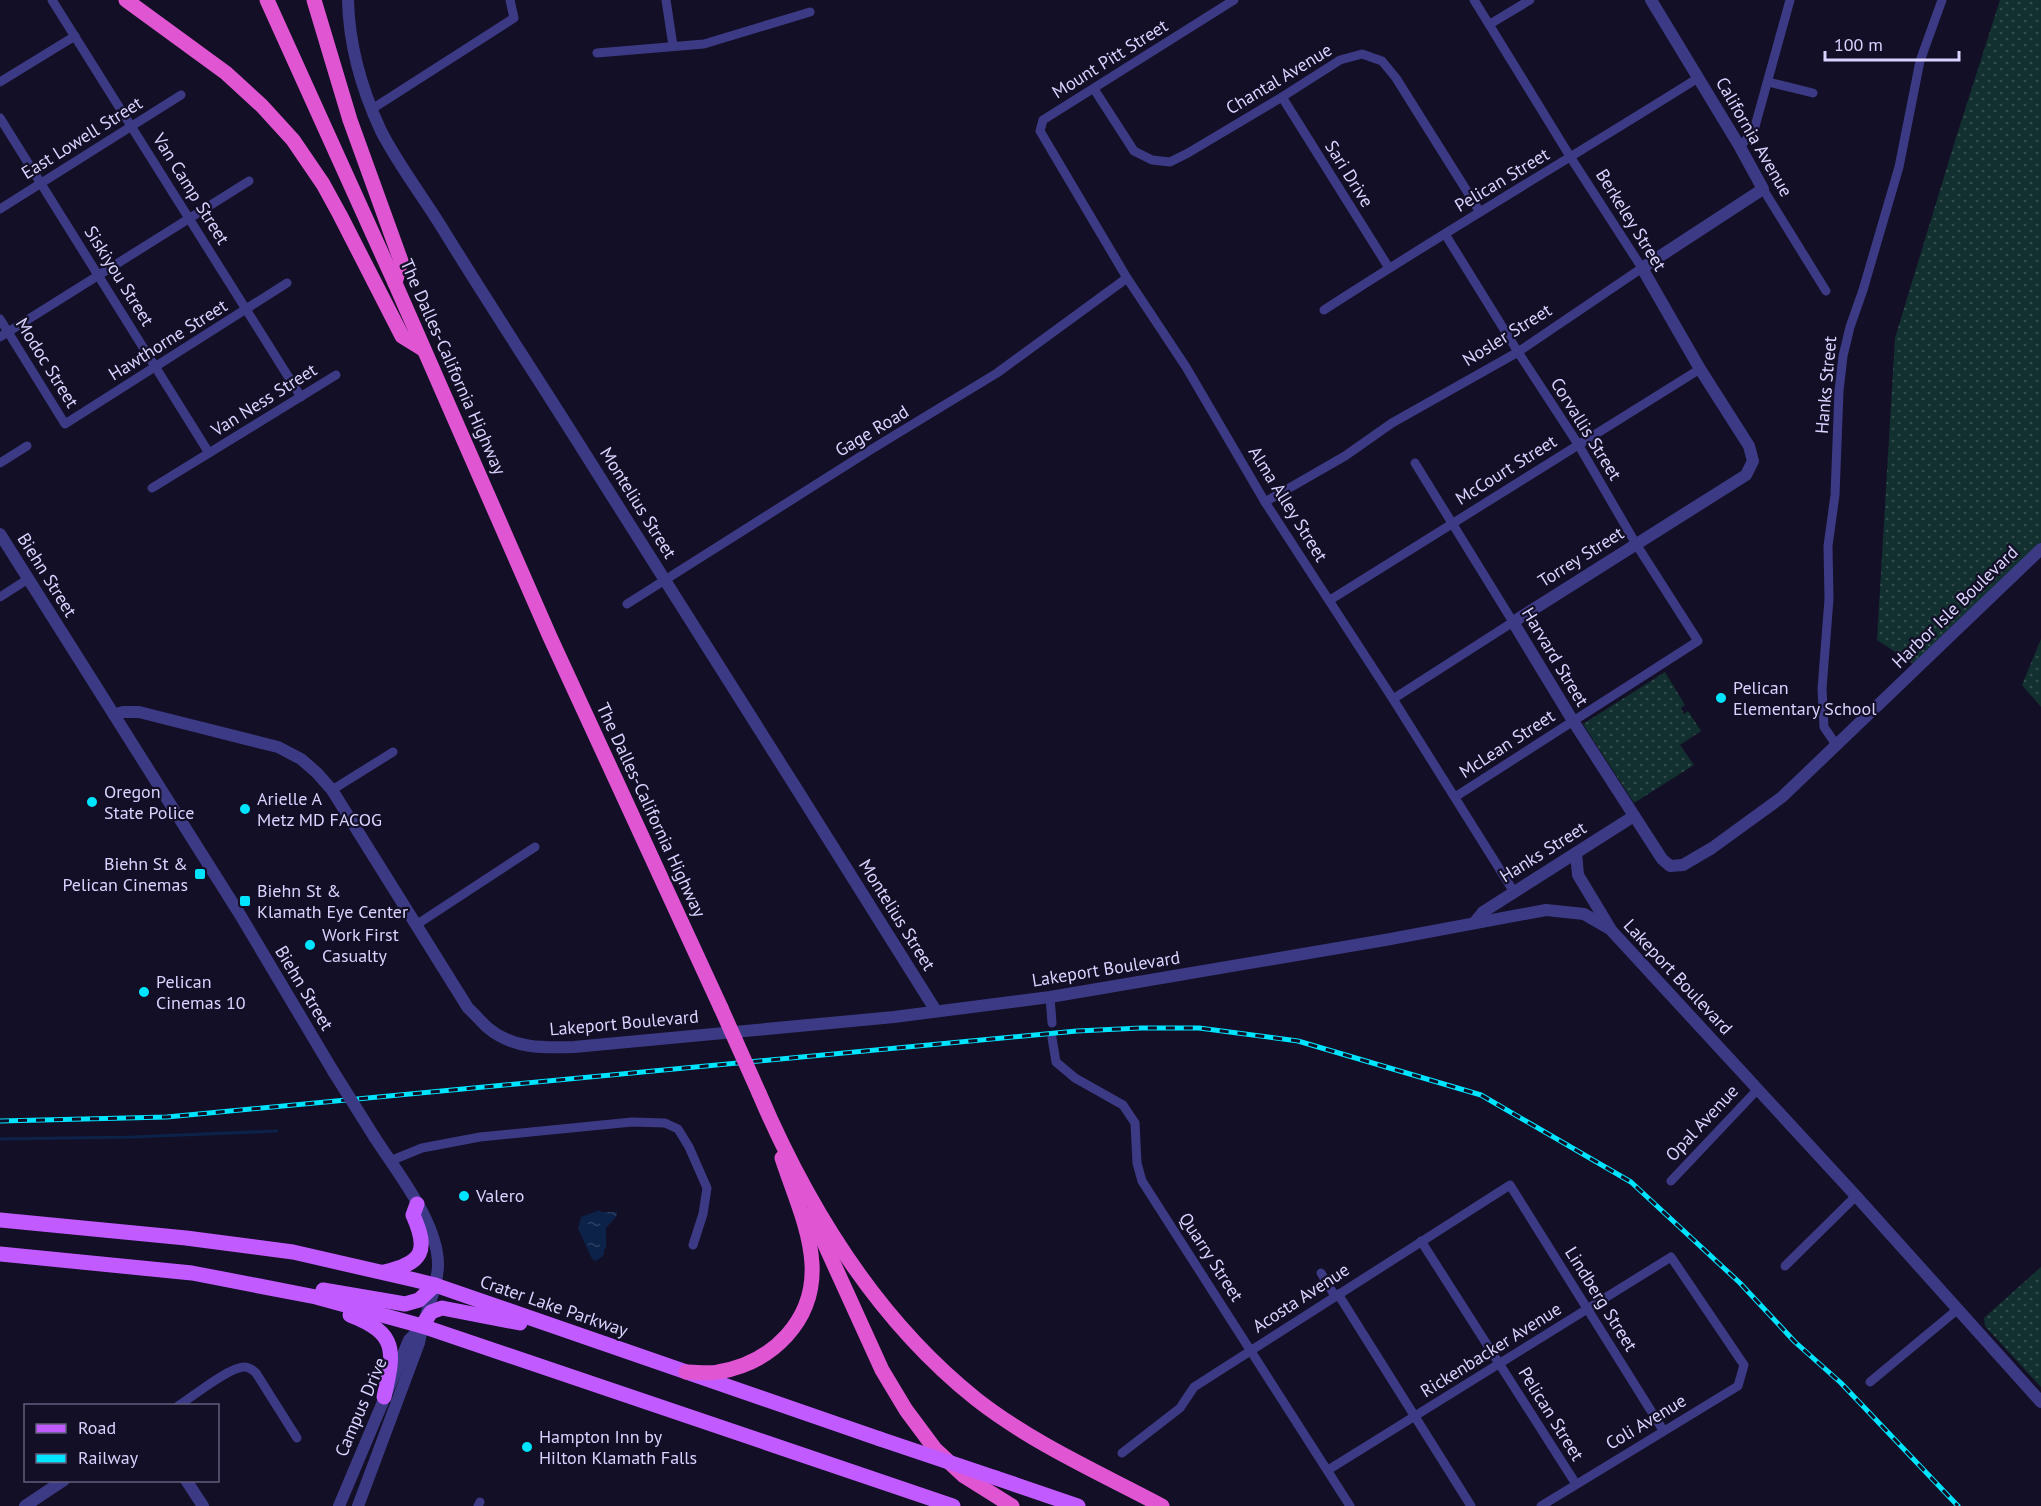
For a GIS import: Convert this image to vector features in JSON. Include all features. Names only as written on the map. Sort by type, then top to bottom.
[{"type":"highway","points":[[126,0],[226,73],[262,106],[293,140],[323,184],[402,336],[423,349]]},
{"type":"highway","name":"The Dalles-California Highway","points":[[267,0],[395,283],[550,637],[771,1120],[821,1216],[852,1266],[902,1327],[939,1366],[977,1399],[1030,1435],[1162,1506]]},
{"type":"highway","points":[[314,0],[350,120],[400,261],[395,283]]},
{"type":"highway","points":[[686,1372],[718,1372],[747,1364],[765,1355],[785,1338],[801,1319],[809,1292],[812,1265],[807,1235],[771,1120]]},
{"type":"highway","points":[[771,1120],[882,1370],[906,1410],[935,1449],[964,1476],[1012,1506]]},
{"type":"main road","points":[[382,1272],[403,1268],[417,1256],[421,1248],[422,1236],[413,1215],[417,1204]]},
{"type":"main road","name":"Crater Lake Parkway","points":[[0,1220],[186,1238],[281,1251],[435,1285],[1078,1506]]},
{"type":"main road","points":[[0,1254],[192,1274],[316,1297],[422,1326],[953,1506]]},
{"type":"main road","points":[[297,1294],[315,1288],[405,1304],[419,1300],[435,1285]]},
{"type":"main road","points":[[297,1294],[366,1321],[381,1332],[390,1347],[392,1363],[384,1397]]},
{"type":"main road","points":[[422,1326],[431,1312],[442,1308],[526,1324],[551,1325]]},
{"type":"street","name":"Van Camp Street","points":[[52,0],[301,397]]},
{"type":"street","name":"Montelius Street","points":[[348,0],[352,44],[372,109],[397,158],[936,1011]]},
{"type":"street","points":[[372,109],[514,18],[510,0]]},
{"type":"street","points":[[666,0],[673,46]]},
{"type":"street","name":"Mount Pitt Street","points":[[1040,131],[1043,120],[1234,0]]},
{"type":"street","name":"Berkeley Street","points":[[1474,0],[1642,268],[1700,369],[1749,446],[1753,461]]},
{"type":"street","points":[[1490,24],[1530,0]]},
{"type":"street","name":"California Avenue","points":[[1651,0],[1826,291]]},
{"type":"street","points":[[1740,147],[1754,130],[1790,0]]},
{"type":"street","name":"Hanks Street","points":[[1837,746],[1824,728],[1822,689],[1829,599],[1828,546],[1835,495],[1839,391],[1843,356],[1899,167],[1920,61],[1942,0]]},
{"type":"street","points":[[597,53],[704,44],[810,12]]},
{"type":"street","points":[[0,82],[75,36]]},
{"type":"street","name":"Chantal Avenue","points":[[1094,89],[1134,151],[1152,160],[1170,162],[1282,97],[1340,60],[1362,54],[1382,61],[1396,78],[1480,212]]},
{"type":"street","name":"Pelican Street","points":[[1324,310],[1698,78]]},
{"type":"street","points":[[1768,82],[1813,93]]},
{"type":"street","name":"East Lowell Street","points":[[0,209],[181,95]]},
{"type":"street","name":"Sari Drive","points":[[1282,97],[1389,268]]},
{"type":"street","name":"Siskiyou Street","points":[[0,118],[209,453]]},
{"type":"street","name":"Alma Alley Street","points":[[1040,131],[1127,278],[1186,367],[1265,502],[1330,600],[1514,892]]},
{"type":"street","points":[[4,335],[249,182]]},
{"type":"street","name":"Nosler Street","points":[[1265,502],[1345,456],[1392,423],[1518,352],[1763,189]]},
{"type":"street","name":"Corvallis Street","points":[[1445,234],[1578,444],[1636,544],[1698,641]]},
{"type":"street","name":"Gage Road","points":[[627,604],[997,373],[1127,278]]},
{"type":"street","name":"Hawthorne Street","points":[[65,424],[287,284]]},
{"type":"street","name":"Modoc Street","points":[[0,319],[4,335],[65,424]]},
{"type":"street","name":"McCourt Street","points":[[1330,600],[1700,369]]},
{"type":"street","name":"Van Ness Street","points":[[152,488],[336,375]]},
{"type":"street","points":[[0,463],[27,446]]},
{"type":"street","name":"Torrey Street","points":[[1393,699],[1746,476],[1753,461]]},
{"type":"street","name":"Harvard Street","points":[[1415,463],[1573,721],[1662,859],[1670,866]]},
{"type":"street","name":"Biehn Street","points":[[0,534],[239,914],[333,1071],[417,1204],[435,1244],[438,1264],[435,1285]]},
{"type":"street","name":"Harbor Isle Boulevard","points":[[1670,866],[1683,864],[1712,849],[1782,797],[2041,549]]},
{"type":"street","points":[[0,597],[28,579]]},
{"type":"street","name":"McLean Street","points":[[1455,797],[1698,641]]},
{"type":"street","name":"Lakeport Boulevard","points":[[114,715],[123,711],[139,712],[278,747],[301,759],[332,790],[468,1008],[489,1029],[511,1042],[540,1048],[692,1036],[1050,997],[1546,910],[1584,914],[1610,929],[1856,1196],[2041,1402]]},
{"type":"street","points":[[332,790],[393,752]]},
{"type":"street","name":"Hanks Street","points":[[1475,922],[1483,912],[1634,816]]},
{"type":"street","points":[[416,925],[534,847]]},
{"type":"street","points":[[1576,852],[1578,875],[1610,929]]},
{"type":"street","points":[[1050,997],[1052,1023]]},
{"type":"street","name":"Quarry Street","points":[[1052,1038],[1056,1062],[1075,1078],[1123,1105],[1135,1123],[1137,1163],[1142,1181],[1350,1506]]},
{"type":"street","name":"Opal Avenue","points":[[1671,1181],[1758,1089]]},
{"type":"street","points":[[390,1161],[422,1148],[480,1137],[632,1122],[665,1123],[678,1129],[689,1147],[706,1188],[703,1215],[693,1245]]},
{"type":"street","name":"Acosta Avenue","points":[[1122,1453],[1180,1408],[1194,1387],[1510,1185]]},
{"type":"street","name":"Lindberg Street","points":[[1510,1185],[1663,1430]]},
{"type":"street","points":[[1785,1266],[1856,1196]]},
{"type":"street","name":"Pelican Street","points":[[1421,1241],[1576,1484]]},
{"type":"street","name":"Rickenbacker Avenue","points":[[1328,1470],[1671,1257],[1744,1365],[1737,1386]]},
{"type":"street","points":[[1321,1273],[1470,1506]]},
{"type":"street","name":"Campus Drive","points":[[358,1506],[419,1343],[435,1285]]},
{"type":"street","points":[[1870,1382],[1958,1309]]},
{"type":"street","name":"Campus Drive","points":[[339,1506],[409,1340],[422,1326]]},
{"type":"street","points":[[181,1404],[232,1370],[250,1368],[256,1373],[297,1438]]},
{"type":"street","name":"Coli Avenue","points":[[1541,1506],[1737,1386]]},
{"type":"street","points":[[25,1506],[61,1482]]},
{"type":"street","points":[[187,1482],[202,1506]]},
{"type":"green space","points":[[2000,0],[2041,0],[2041,549],[1918,667],[1877,640],[1895,338]]},
{"type":"green space","points":[[2041,639],[2041,707],[2022,685]]},
{"type":"green space","points":[[1665,672],[1685,705],[1681,708],[1684,714],[1688,711],[1701,731],[1680,745],[1694,765],[1634,803],[1583,724]]},
{"type":"green space","points":[[2041,1267],[2041,1387],[1985,1326],[1984,1318]]},
{"type":"water","points":[[600,1210],[601,1212],[617,1212],[616,1217],[606,1228],[604,1255],[596,1261],[592,1259],[578,1228],[581,1217]]},
{"type":"waterway","points":[[0,1139],[133,1137],[277,1131]]},
{"type":"railway","points":[[0,1121],[167,1117],[1077,1031],[1199,1028],[1298,1041],[1481,1095],[1631,1182],[1740,1283],[1795,1342],[1841,1383],[1958,1506]]},
{"type":"place","name":"Pelican Elementary School","points":[[1721,698]]},
{"type":"place","name":"Oregon State Police","points":[[92,802]]},
{"type":"place","name":"Arielle A Metz MD FACOG","points":[[245,809]]},
{"type":"place","name":"Biehn St & Pelican Cinemas","points":[[200,874]]},
{"type":"place","name":"Biehn St & Klamath Eye Center","points":[[245,901]]},
{"type":"place","name":"Work First Casualty","points":[[310,945]]},
{"type":"place","name":"Pelican Cinemas 10","points":[[144,992]]},
{"type":"place","name":"Valero","points":[[464,1196]]},
{"type":"place","name":"Hampton Inn by Hilton Klamath Falls","points":[[527,1447]]}]
